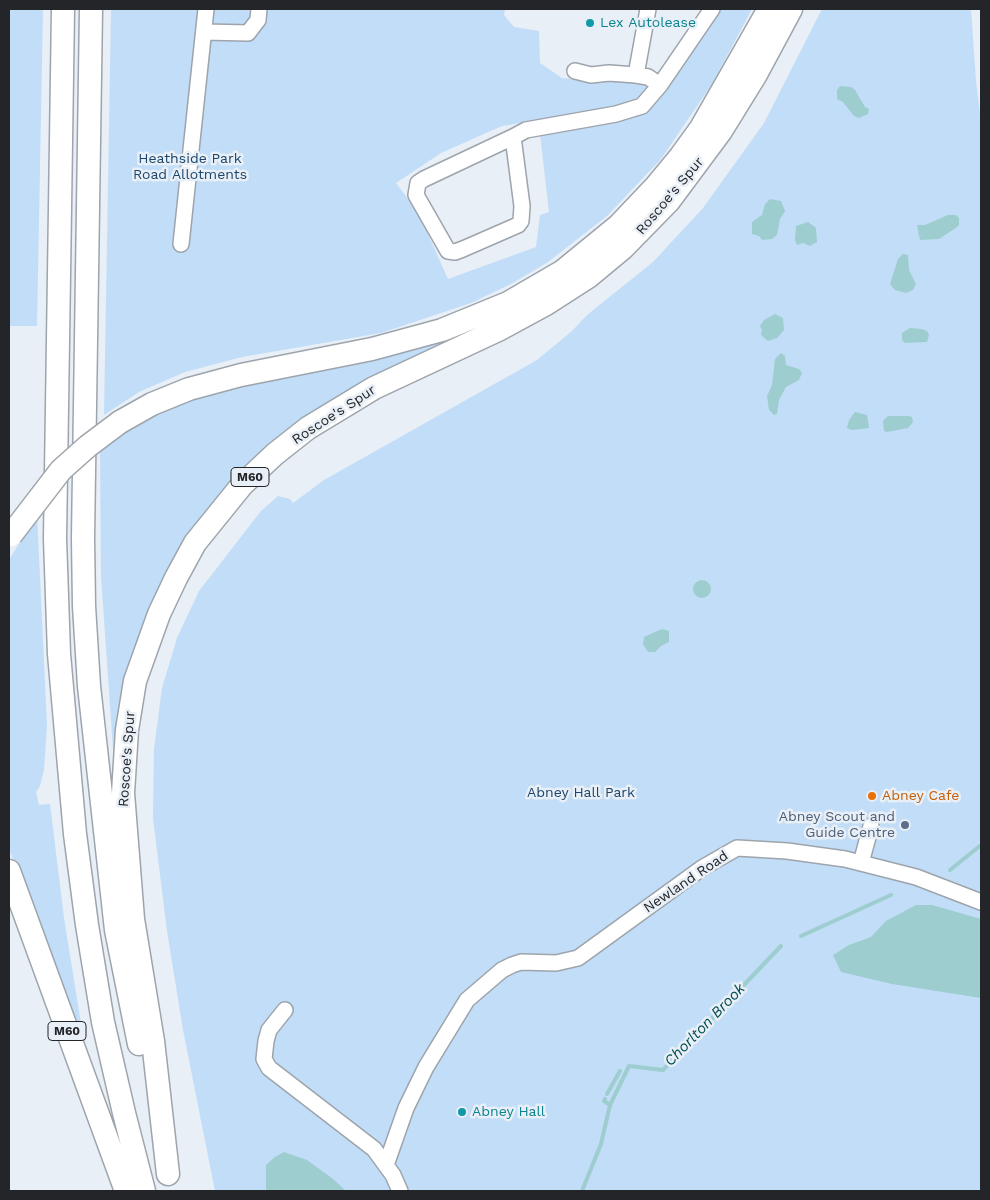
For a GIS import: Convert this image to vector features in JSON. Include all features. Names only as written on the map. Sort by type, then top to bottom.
[{"type":"highway","name":"M60","points":[[63,9],[55,539],[60,663],[74,834],[87,925],[103,1022],[144,1191]]},
{"type":"highway","name":"M60","points":[[91,9],[83,538],[84,616],[89,686],[116,930],[171,1183]]},
{"type":"highway","name":"Roscoe's Spur","points":[[10,538],[61,470],[88,446],[120,422],[152,404],[189,389],[242,375],[372,349],[442,330],[508,303],[563,270],[618,226],[656,186],[680,157],[701,128],[769,9]]},
{"type":"highway","name":"Roscoe's Spur","points":[[171,1183],[153,1041],[133,919],[123,793],[127,730],[136,681],[158,614],[176,578],[195,543],[242,485],[308,428],[374,388],[498,330],[546,304],[588,277],[623,248],[669,201],[721,131],[755,76],[791,9]]},
{"type":"highway","name":"M60","points":[[9,871],[126,1191]]},
{"type":"street","points":[[180,244],[205,32],[206,9]]},
{"type":"street","points":[[205,32],[248,33],[258,20],[259,9]]},
{"type":"street","points":[[636,75],[648,9]]},
{"type":"street","points":[[512,136],[522,206],[521,221],[518,226],[463,249],[454,252],[448,250],[416,195],[418,183],[512,136],[526,130],[616,114],[642,106],[660,85],[712,9]]},
{"type":"street","points":[[575,70],[591,75],[609,73],[648,77],[660,85]]},
{"type":"street","points":[[861,863],[871,826]]},
{"type":"street","name":"Newland Road","points":[[386,1165],[406,1108],[443,1036],[467,1000],[502,970],[521,962],[556,963],[578,958],[702,868],[737,848],[796,852],[861,863],[924,879],[981,902]]},
{"type":"street","points":[[285,1010],[269,1030],[264,1059],[269,1068],[374,1149],[386,1165],[400,1191]]},
{"type":"green space","points":[[9,9],[43,9],[37,326],[9,326]]},
{"type":"green space","name":"Heathside Park Road Allotments","points":[[111,9],[505,9],[504,15],[514,27],[539,31],[540,63],[562,78],[598,82],[633,78],[651,86],[634,105],[502,126],[441,153],[396,183],[418,212],[448,279],[536,247],[540,215],[549,212],[540,134],[646,107],[717,9],[752,9],[712,84],[661,159],[607,216],[548,262],[511,284],[471,303],[381,333],[242,357],[185,372],[139,392],[104,415]]},
{"type":"green space","name":"Abney Hall Park","points":[[822,9],[971,9],[981,122],[981,1191],[215,1191],[183,1030],[167,931],[153,818],[154,749],[162,688],[177,638],[199,591],[261,511],[278,496],[290,499],[293,503],[324,480],[537,360],[572,331],[587,315],[653,262],[703,208],[764,123]]},
{"type":"green space","points":[[458,331],[461,338],[350,392],[172,567],[115,778],[101,576],[100,447],[126,429],[185,400]]},
{"type":"green space","points":[[37,514],[47,725],[44,770],[40,786],[36,792],[39,805],[50,804],[64,918],[83,1036],[9,849],[9,560]]},
{"type":"shaded area","points":[[840,86],[851,87],[855,90],[865,107],[869,109],[868,114],[859,118],[854,116],[843,102],[837,99],[837,90]]},
{"type":"shaded area","points":[[770,199],[781,201],[785,211],[780,219],[777,235],[772,239],[762,240],[759,236],[752,234],[752,222],[762,215],[765,204]]},
{"type":"shaded area","points":[[948,215],[956,215],[959,218],[959,225],[957,227],[939,239],[920,240],[917,225],[925,225]]},
{"type":"shaded area","points":[[808,222],[816,228],[817,242],[810,246],[803,243],[797,245],[795,240],[796,226]]},
{"type":"shaded area","points":[[903,254],[908,255],[909,270],[916,284],[913,290],[906,293],[895,290],[890,284],[898,259]]},
{"type":"shaded area","points":[[775,314],[783,318],[784,330],[777,338],[768,341],[761,335],[762,330],[760,326],[764,320]]},
{"type":"shaded area","points":[[910,328],[927,331],[929,335],[927,342],[905,343],[902,340],[902,333]]},
{"type":"shaded area","points":[[781,353],[785,356],[786,365],[799,369],[802,373],[799,380],[786,387],[779,400],[777,414],[774,415],[769,410],[767,396],[772,385],[775,359]]},
{"type":"shaded area","points":[[855,412],[867,415],[869,428],[852,430],[847,428],[849,420]]},
{"type":"shaded area","points":[[888,416],[909,416],[912,417],[913,422],[908,428],[887,432],[884,431],[883,421]]},
{"type":"shaded area","points":[[698,580],[706,580],[711,585],[709,596],[698,598],[693,593],[693,585]]},
{"type":"shaded area","points":[[662,629],[669,631],[669,642],[655,652],[648,652],[643,644],[644,637]]},
{"type":"shaded area","points":[[916,905],[932,905],[981,919],[981,998],[892,984],[841,972],[833,955],[849,945],[871,937],[886,921]]},
{"type":"shaded area","points":[[284,1152],[307,1160],[346,1191],[266,1191],[266,1165]]},
{"type":"waterway","name":"Chorlton Brook","points":[[950,870],[981,845]]},
{"type":"waterway","name":"Chorlton Brook","points":[[801,936],[891,895]]},
{"type":"waterway","name":"Chorlton Brook","points":[[582,1191],[601,1144],[610,1105],[629,1066],[663,1070],[781,946]]},
{"type":"waterway","points":[[607,1094],[620,1071]]},
{"type":"waterway","points":[[605,1099],[604,1101],[610,1105]]},
{"type":"place","name":"Lex Autolease","points":[[590,23]]},
{"type":"place","name":"Abney Cafe","points":[[872,796]]},
{"type":"place","name":"Abney Scout and Guide Centre","points":[[905,825]]},
{"type":"place","name":"Abney Hall","points":[[462,1112]]}]
